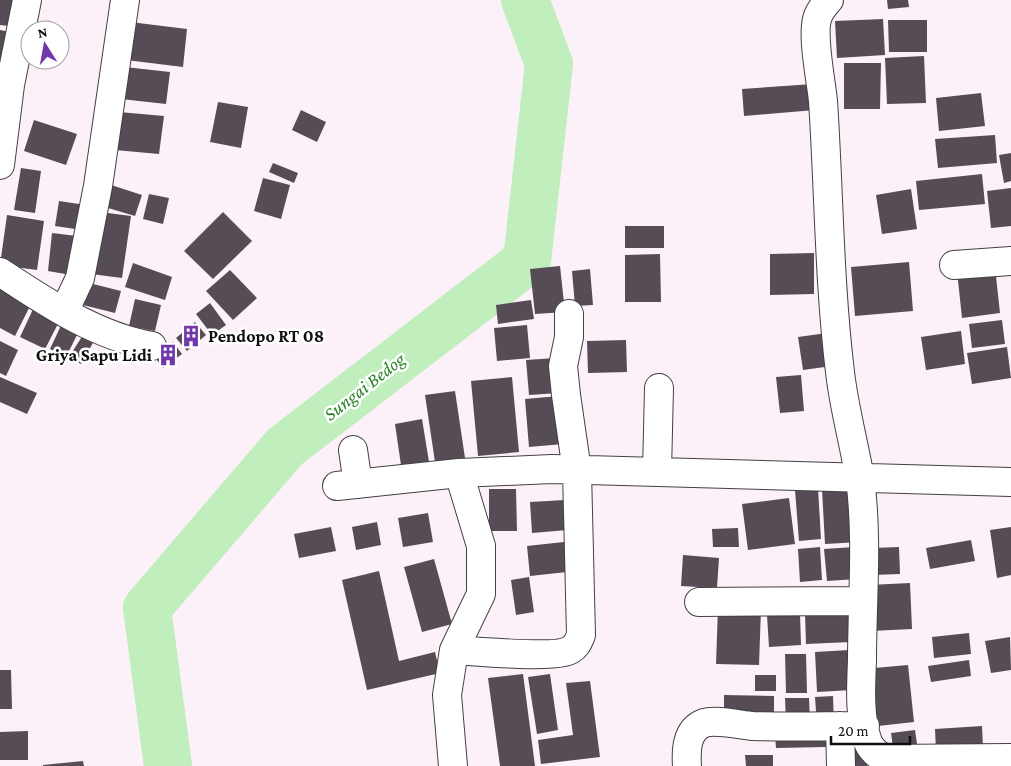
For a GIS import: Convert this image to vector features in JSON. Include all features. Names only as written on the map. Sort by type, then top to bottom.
[{"type":"street","points":[[0,165],[6,73],[27,0]]},
{"type":"street","points":[[64,312],[80,278],[98,186],[125,0]]},
{"type":"street","points":[[829,0],[818,15],[815,34],[823,99],[831,269],[840,371],[846,414],[860,479],[864,562],[861,687],[841,766]]},
{"type":"street","points":[[954,265],[1011,261]]},
{"type":"street","points":[[0,272],[64,312],[106,334],[152,346]]},
{"type":"street","points":[[454,650],[547,654],[569,651],[578,644],[581,635],[577,470],[563,366],[569,337],[569,314]]},
{"type":"street","points":[[658,472],[659,388]]},
{"type":"street","points":[[353,450],[347,485],[459,472],[552,469],[1011,482]]},
{"type":"street","points":[[453,766],[447,694],[454,650],[481,594],[481,546],[459,472]]},
{"type":"street","points":[[699,602],[863,601]]},
{"type":"street","points":[[687,766],[686,745],[695,730],[704,723],[715,722],[751,726],[852,726],[874,751],[884,759],[1007,760]]},
{"type":"building","points":[[0,0],[14,0],[9,26],[0,25]]},
{"type":"building","points":[[887,0],[908,0],[909,7],[888,9]]},
{"type":"building","points":[[883,19],[885,55],[837,58],[835,21]]},
{"type":"building","points":[[888,20],[927,20],[927,52],[889,52]]},
{"type":"building","points":[[130,22],[187,29],[183,67],[126,60]]},
{"type":"building","points":[[0,30],[16,33],[0,69]]},
{"type":"building","points":[[924,56],[926,103],[887,104],[885,58]]},
{"type":"building","points":[[844,63],[881,63],[880,109],[844,109]]},
{"type":"building","points":[[125,67],[170,72],[166,104],[121,99]]},
{"type":"building","points":[[813,84],[815,110],[744,116],[742,89]]},
{"type":"building","points":[[981,93],[985,126],[939,131],[936,98]]},
{"type":"building","points":[[218,102],[248,107],[241,148],[210,142]]},
{"type":"building","points":[[301,110],[326,122],[317,142],[292,130]]},
{"type":"building","points":[[119,112],[164,116],[159,154],[115,150]]},
{"type":"building","points":[[34,120],[77,134],[66,165],[24,151]]},
{"type":"building","points":[[995,135],[997,163],[938,168],[935,139]]},
{"type":"building","points":[[1011,153],[1011,181],[1004,183],[999,155]]},
{"type":"building","points":[[273,163],[298,173],[294,183],[269,172]]},
{"type":"building","points":[[21,168],[41,171],[35,213],[14,210]]},
{"type":"building","points":[[982,174],[985,204],[919,210],[916,181]]},
{"type":"building","points":[[263,178],[290,185],[281,219],[254,211]]},
{"type":"building","points":[[105,183],[142,195],[135,216],[98,205]]},
{"type":"building","points":[[1011,188],[1011,226],[991,228],[987,191]]},
{"type":"building","points":[[911,189],[917,229],[882,234],[876,195]]},
{"type":"building","points":[[149,194],[169,198],[163,224],[143,219]]},
{"type":"building","points":[[59,201],[86,205],[82,230],[55,226]]},
{"type":"building","points":[[100,212],[131,216],[122,278],[91,274]]},
{"type":"building","points":[[223,212],[252,241],[213,279],[184,251]]},
{"type":"building","points":[[7,215],[44,221],[37,270],[0,265]]},
{"type":"building","points":[[625,226],[664,226],[664,248],[625,248]]},
{"type":"building","points":[[52,233],[77,236],[71,275],[48,271]]},
{"type":"building","points":[[814,253],[814,294],[770,295],[770,254]]},
{"type":"building","points":[[660,254],[661,302],[625,302],[625,255]]},
{"type":"building","points":[[909,262],[913,311],[855,316],[851,267]]},
{"type":"building","points":[[133,263],[172,277],[165,300],[125,287]]},
{"type":"building","points":[[560,266],[565,312],[535,314],[530,269]]},
{"type":"building","points":[[995,267],[1000,313],[962,318],[957,271]]},
{"type":"building","points":[[590,269],[593,305],[575,306],[572,271]]},
{"type":"building","points":[[230,270],[257,298],[233,320],[206,291]]},
{"type":"building","points":[[89,283],[121,291],[115,313],[83,305]]},
{"type":"building","points":[[0,289],[31,304],[15,336],[0,328]]},
{"type":"building","points":[[135,299],[161,305],[155,331],[129,326]]},
{"type":"building","points":[[531,300],[534,319],[498,324],[496,305]]},
{"type":"building","points":[[210,303],[226,325],[212,335],[196,314]]},
{"type":"building","points":[[35,305],[61,318],[45,349],[20,337]]},
{"type":"building","points":[[64,319],[81,327],[66,357],[50,349]]},
{"type":"building","points":[[1002,320],[1005,344],[972,348],[969,324]]},
{"type":"building","name":"Pendopo RT 08","points":[[195,322],[206,335],[187,351],[176,338]]},
{"type":"building","points":[[527,325],[530,358],[497,361],[494,328]]},
{"type":"building","points":[[961,331],[965,364],[926,370],[921,337]]},
{"type":"building","points":[[827,333],[832,366],[803,370],[798,337]]},
{"type":"building","points":[[83,335],[94,341],[81,364],[69,357]]},
{"type":"building","points":[[626,340],[627,372],[588,373],[587,341]]},
{"type":"building","points":[[0,341],[18,350],[6,376],[0,373]]},
{"type":"building","name":"Griya Sapu Lidi","points":[[173,342],[182,354],[163,368],[154,356]]},
{"type":"building","points":[[1007,347],[1011,378],[972,384],[967,353]]},
{"type":"building","points":[[556,358],[559,393],[529,395],[526,360]]},
{"type":"building","points":[[801,375],[804,411],[780,413],[776,377]]},
{"type":"building","points":[[0,377],[37,393],[27,414],[0,402]]},
{"type":"building","points":[[512,377],[519,452],[478,456],[471,381]]},
{"type":"building","points":[[455,391],[465,458],[435,462],[425,395]]},
{"type":"building","points":[[559,396],[563,444],[529,447],[525,399]]},
{"type":"building","points":[[422,419],[430,468],[402,472],[395,424]]},
{"type":"building","points":[[857,487],[860,542],[825,544],[822,489]]},
{"type":"building","points":[[818,488],[821,539],[799,541],[795,490]]},
{"type":"building","points":[[489,489],[516,489],[517,531],[489,531]]},
{"type":"building","points":[[789,498],[795,544],[748,550],[742,504]]},
{"type":"building","points":[[565,500],[567,530],[532,533],[530,502]]},
{"type":"building","points":[[428,513],[433,542],[403,547],[398,518]]},
{"type":"building","points":[[377,522],[381,545],[356,550],[352,527]]},
{"type":"building","points":[[331,527],[336,551],[299,558],[294,534]]},
{"type":"building","points":[[1011,527],[1011,575],[997,578],[990,530]]},
{"type":"building","points":[[738,528],[739,547],[713,547],[712,529]]},
{"type":"building","points":[[971,540],[975,561],[930,569],[926,548]]},
{"type":"building","points":[[573,541],[576,571],[530,576],[527,546]]},
{"type":"building","points":[[820,547],[822,580],[800,582],[798,549]]},
{"type":"building","points":[[855,547],[857,579],[827,581],[824,549]]},
{"type":"building","points":[[899,547],[900,574],[872,575],[872,548]]},
{"type":"building","points":[[683,555],[719,558],[717,588],[681,586]]},
{"type":"building","points":[[434,559],[452,624],[422,632],[404,567]]},
{"type":"building","points":[[379,571],[399,661],[435,652],[440,673],[367,690],[342,580]]},
{"type":"building","points":[[529,577],[534,612],[516,615],[511,580]]},
{"type":"building","points":[[910,583],[912,629],[871,631],[869,585]]},
{"type":"building","points":[[718,608],[761,609],[759,665],[716,664]]},
{"type":"building","points":[[850,612],[851,642],[806,644],[805,614]]},
{"type":"building","points":[[800,613],[801,645],[769,647],[767,615]]},
{"type":"building","points":[[969,633],[971,654],[934,658],[932,637]]},
{"type":"building","points":[[1010,637],[1011,670],[991,673],[985,641]]},
{"type":"building","points":[[849,650],[852,690],[817,692],[815,652]]},
{"type":"building","points":[[785,654],[806,654],[807,693],[786,693]]},
{"type":"building","points":[[969,660],[971,676],[931,682],[928,666]]},
{"type":"building","points":[[908,665],[914,722],[869,727],[863,669]]},
{"type":"building","points":[[0,670],[11,670],[12,709],[0,709]]},
{"type":"building","points":[[523,674],[535,766],[500,766],[488,678]]},
{"type":"building","points":[[550,674],[558,730],[537,734],[528,677]]},
{"type":"building","points":[[755,675],[776,675],[776,691],[755,691]]},
{"type":"building","points":[[590,681],[600,757],[541,764],[538,740],[573,735],[566,683]]},
{"type":"building","points":[[724,695],[774,696],[774,722],[724,721]]},
{"type":"building","points":[[833,696],[834,725],[817,726],[815,697]]},
{"type":"building","points":[[785,698],[809,698],[810,722],[786,722]]},
{"type":"building","points":[[982,726],[983,748],[936,751],[935,729]]},
{"type":"building","points":[[915,730],[918,751],[894,754],[891,733]]},
{"type":"building","points":[[28,731],[28,760],[0,760],[0,732]]},
{"type":"building","points":[[826,734],[826,747],[776,748],[775,735]]},
{"type":"building","points":[[865,738],[867,766],[845,766],[843,739]]},
{"type":"building","points":[[745,755],[773,755],[773,766],[746,766]]},
{"type":"building","points":[[83,761],[84,766],[43,766],[43,765]]},
{"type":"waterway","name":"Sungai Bedog","points":[[168,766],[147,608],[285,447],[527,261],[549,64],[525,0]]},
{"type":"place","name":"Pendopo RT 08","points":[[191,336]]},
{"type":"place","name":"Griya Sapu Lidi","points":[[168,355]]}]
